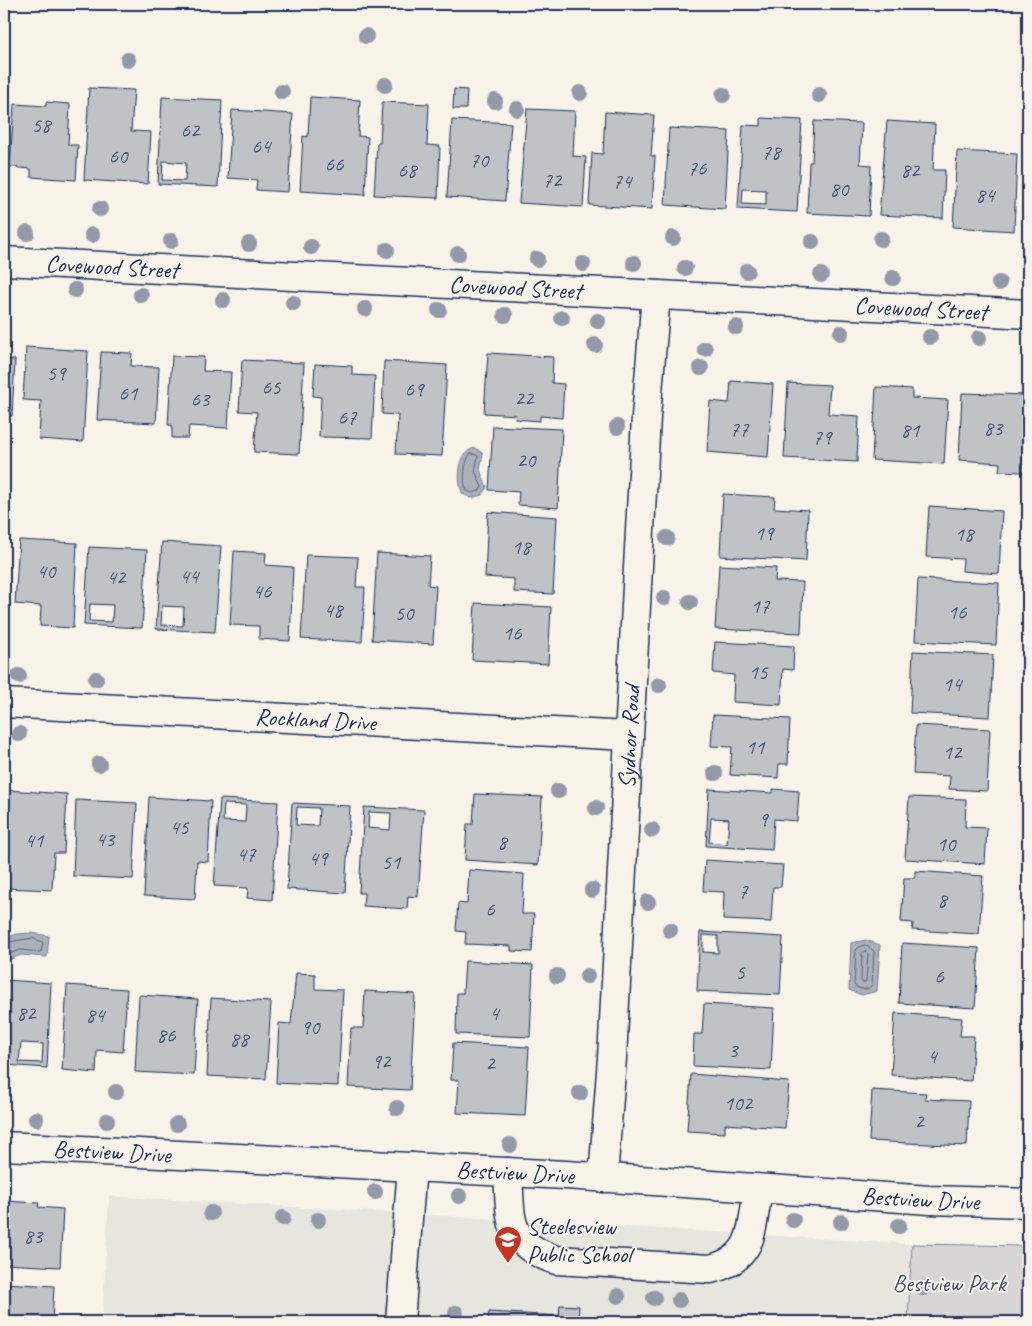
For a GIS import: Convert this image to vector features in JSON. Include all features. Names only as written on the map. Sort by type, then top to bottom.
[{"type":"street","name":"Covewood Street","points":[[4,260],[1028,314]]},
{"type":"street","name":"Sydnor Road","points":[[603,1178],[612,1058],[646,417],[656,295]]},
{"type":"street","name":"Rockland Drive","points":[[4,703],[628,736]]},
{"type":"street","name":"Bestview Drive","points":[[4,1146],[508,1172],[930,1200],[1028,1202]]},
{"type":"street","points":[[400,1322],[412,1167]]},
{"type":"street","points":[[508,1172],[512,1228],[522,1242],[538,1254],[556,1260],[710,1269],[723,1266],[735,1260],[745,1249],[758,1190]]},
{"type":"shaded area","name":"Steelesview Public School","points":[[109,1196],[912,1244],[908,1322],[102,1322]]},
{"type":"green space","name":"Bestview Park","points":[[912,1244],[1028,1246],[1028,1322],[908,1322]]},
{"type":"water","points":[[476,448],[483,454],[480,470],[487,487],[482,495],[471,498],[463,494],[459,475],[465,454]]},
{"type":"water","points":[[32,933],[49,936],[47,957],[21,955],[6,961],[4,939],[17,934]]},
{"type":"water","points":[[866,940],[880,945],[877,991],[862,995],[849,990],[851,943]]},
{"type":"building","points":[[89,88],[134,90],[131,131],[151,132],[148,184],[84,180]]},
{"type":"building","points":[[454,89],[467,90],[466,109],[453,109]]},
{"type":"building","points":[[162,97],[222,100],[218,187],[158,184]],"holes":[[[163,161],[186,163],[185,181],[162,180]]]},
{"type":"building","points":[[310,97],[360,100],[358,136],[368,137],[365,195],[300,191],[303,136],[308,137]]},
{"type":"building","points":[[46,102],[70,104],[68,145],[78,145],[76,180],[31,177],[31,169],[10,167],[14,104],[46,106]]},
{"type":"building","points":[[382,102],[429,104],[427,145],[440,146],[438,198],[374,195],[377,143],[380,143]]},
{"type":"building","points":[[527,109],[575,111],[573,156],[586,157],[583,207],[519,203]]},
{"type":"building","points":[[232,110],[293,114],[288,192],[256,190],[257,180],[228,178]]},
{"type":"building","points":[[605,112],[654,115],[651,156],[655,156],[652,209],[589,205],[592,153],[603,154]]},
{"type":"building","points":[[761,118],[802,120],[797,212],[738,209],[743,125],[761,126]],"holes":[[[743,189],[766,190],[766,205],[742,204]]]},
{"type":"building","points":[[452,120],[511,123],[505,201],[447,197]]},
{"type":"building","points":[[814,121],[862,123],[860,164],[871,165],[869,216],[807,213],[809,162],[812,162]]},
{"type":"building","points":[[887,121],[935,124],[933,170],[945,170],[943,218],[879,215]]},
{"type":"building","points":[[4,124],[7,124],[4,171]]},
{"type":"building","points":[[669,128],[729,131],[725,209],[665,205]]},
{"type":"building","points":[[957,151],[1017,154],[1014,231],[953,227]]},
{"type":"building","points":[[26,347],[88,351],[83,442],[39,439],[41,401],[23,400]]},
{"type":"building","points":[[101,352],[132,353],[131,366],[159,367],[156,423],[97,420]]},
{"type":"building","points":[[488,353],[553,357],[552,383],[564,384],[562,418],[540,416],[540,421],[515,419],[516,415],[484,413]]},
{"type":"building","points":[[172,356],[204,357],[203,371],[231,372],[228,428],[189,426],[188,438],[172,438],[172,425],[168,425]]},
{"type":"building","points":[[4,359],[15,360],[12,416],[4,415]]},
{"type":"building","points":[[242,360],[304,363],[299,454],[254,452],[257,412],[239,411]]},
{"type":"building","points":[[384,361],[447,365],[442,456],[396,454],[398,415],[382,414]]},
{"type":"building","points":[[315,364],[352,366],[352,375],[375,376],[372,438],[319,437],[321,397],[313,396]]},
{"type":"building","points":[[731,381],[773,384],[768,457],[707,452],[710,401],[729,403]]},
{"type":"building","points":[[788,383],[830,385],[828,414],[859,416],[857,462],[784,458]]},
{"type":"building","points":[[876,387],[912,389],[912,398],[948,400],[944,464],[872,460]]},
{"type":"building","points":[[962,393],[1027,395],[1023,472],[999,471],[1000,463],[959,460]]},
{"type":"building","points":[[493,426],[562,429],[558,508],[518,505],[519,492],[489,490]]},
{"type":"building","points":[[723,494],[775,497],[774,508],[808,510],[806,561],[720,556]]},
{"type":"building","points":[[929,506],[1002,511],[999,574],[962,571],[963,559],[926,557]]},
{"type":"building","points":[[488,512],[557,517],[553,594],[514,592],[514,579],[485,577]]},
{"type":"building","points":[[19,540],[77,543],[73,628],[40,626],[41,606],[15,604]]},
{"type":"building","points":[[162,542],[221,546],[215,632],[156,629]],"holes":[[[162,606],[184,607],[183,626],[161,625]]]},
{"type":"building","points":[[89,547],[147,550],[142,628],[84,625]],"holes":[[[90,604],[113,605],[112,622],[89,621]]]},
{"type":"building","points":[[234,551],[266,553],[265,565],[293,567],[290,641],[259,639],[259,626],[230,625]]},
{"type":"building","points":[[377,553],[430,556],[428,585],[436,586],[433,644],[372,640]]},
{"type":"building","points":[[306,555],[358,557],[356,587],[365,587],[362,642],[301,639]]},
{"type":"building","points":[[719,565],[776,568],[775,581],[803,582],[801,633],[715,629]]},
{"type":"building","points":[[918,579],[999,583],[996,645],[915,641]]},
{"type":"building","points":[[475,603],[551,607],[548,664],[472,660]]},
{"type":"building","points":[[715,642],[794,646],[793,670],[783,669],[781,705],[733,702],[734,675],[713,673]]},
{"type":"building","points":[[913,651],[993,655],[990,717],[910,713]]},
{"type":"building","points":[[713,715],[790,719],[788,764],[779,764],[778,778],[730,775],[732,747],[711,746]]},
{"type":"building","points":[[916,725],[990,729],[987,791],[949,789],[950,776],[913,774]]},
{"type":"building","points":[[709,789],[773,793],[773,789],[799,791],[797,821],[774,819],[772,850],[706,846]],"holes":[[[711,818],[729,819],[727,844],[709,842]]]},
{"type":"building","points":[[6,790],[67,794],[64,853],[54,853],[52,890],[4,888]]},
{"type":"building","points":[[475,794],[542,797],[538,865],[465,860],[467,824],[473,824]]},
{"type":"building","points":[[149,797],[211,801],[208,862],[197,861],[195,899],[144,896]]},
{"type":"building","points":[[909,797],[966,799],[965,827],[987,828],[985,864],[905,859]]},
{"type":"building","points":[[220,799],[278,802],[272,900],[247,898],[248,888],[214,886]],"holes":[[[224,804],[246,805],[245,822],[223,821]]]},
{"type":"building","points":[[76,800],[137,803],[133,879],[73,876]]},
{"type":"building","points":[[292,803],[350,806],[345,893],[287,889]],"holes":[[[297,807],[319,808],[318,826],[296,825]]]},
{"type":"building","points":[[364,807],[424,810],[418,897],[408,896],[407,909],[363,906],[364,893],[359,893]],"holes":[[[369,812],[391,813],[390,830],[368,828]]]},
{"type":"building","points":[[705,860],[783,865],[781,887],[773,887],[771,922],[723,920],[724,892],[703,891]]},
{"type":"building","points":[[469,870],[524,874],[522,914],[534,914],[532,952],[511,951],[511,946],[465,944],[466,932],[456,931],[458,903],[467,904]]},
{"type":"building","points":[[915,871],[983,876],[979,934],[912,930],[913,923],[901,922],[904,878],[915,878]]},
{"type":"building","points":[[700,932],[783,937],[780,995],[697,991]],"holes":[[[703,935],[718,936],[718,953],[703,952]]]},
{"type":"building","points":[[902,943],[979,948],[975,1008],[899,1003]]},
{"type":"building","points":[[465,961],[533,965],[530,1037],[456,1034],[457,993],[463,993]]},
{"type":"building","points":[[296,973],[315,974],[315,989],[343,990],[338,1086],[276,1083],[279,1023],[291,1024]]},
{"type":"building","points":[[4,980],[51,983],[47,1068],[4,1065]],"holes":[[[21,1043],[43,1044],[42,1063],[19,1062]]]},
{"type":"building","points":[[67,985],[127,989],[123,1052],[97,1050],[96,1073],[62,1070]]},
{"type":"building","points":[[365,991],[415,994],[410,1090],[348,1087],[351,1028],[363,1028]]},
{"type":"building","points":[[139,995],[198,999],[194,1075],[135,1072]]},
{"type":"building","points":[[211,998],[271,1002],[266,1079],[207,1076]]},
{"type":"building","points":[[704,1004],[774,1008],[771,1070],[693,1066],[694,1034],[702,1034]]},
{"type":"building","points":[[895,1013],[962,1018],[960,1036],[974,1036],[971,1081],[891,1075]]},
{"type":"building","points":[[453,1043],[529,1047],[525,1116],[457,1113],[459,1080],[451,1080]]},
{"type":"building","points":[[691,1074],[789,1082],[785,1128],[725,1124],[725,1133],[687,1131]]},
{"type":"building","points":[[872,1090],[926,1093],[925,1099],[969,1101],[967,1146],[869,1141]]},
{"type":"building","points":[[4,1201],[39,1203],[38,1207],[63,1209],[60,1267],[4,1264]]},
{"type":"building","points":[[4,1283],[54,1286],[52,1322],[4,1322]]},
{"type":"building","points":[[560,1305],[579,1306],[578,1322],[488,1321],[489,1312],[559,1316]]},
{"type":"place","name":"Steelesview Public School","points":[[508,1264]]}]
